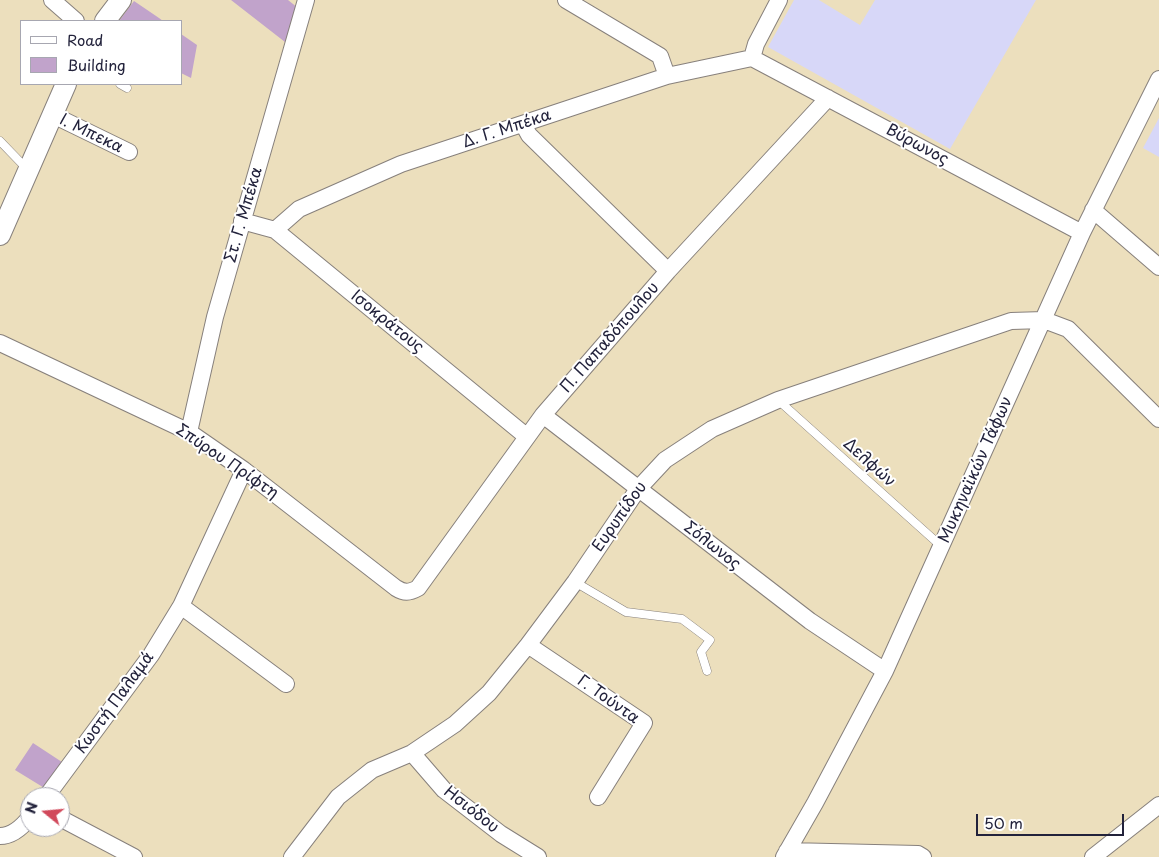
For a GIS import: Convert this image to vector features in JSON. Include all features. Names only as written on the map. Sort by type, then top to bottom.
[{"type":"street","points":[[52,0],[75,20]]},
{"type":"street","points":[[106,20],[121,0]]},
{"type":"street","points":[[566,0],[660,56],[666,76]]},
{"type":"street","points":[[752,58],[756,44],[779,0]]},
{"type":"street","name":"Στ. Γ. Μπέκα","points":[[189,432],[215,317],[301,2]]},
{"type":"street","name":"Δ. Γ. Μπέκα","points":[[275,230],[299,209],[401,164],[666,76],[752,58]]},
{"type":"street","name":"Βύρωνος","points":[[752,58],[1082,233]]},
{"type":"street","name":"Μυκηναϊκών Τάφων","points":[[785,854],[815,803],[884,671],[1082,233],[1159,79]]},
{"type":"street","points":[[0,235],[66,85]]},
{"type":"street","name":"Π. Παπαδόπουλου","points":[[411,592],[418,588],[543,415],[668,271],[828,98]]},
{"type":"street","name":"Ι. Μπεκα","points":[[53,115],[130,152]]},
{"type":"street","points":[[522,124],[529,136],[668,271]]},
{"type":"street","points":[[1093,210],[1159,267]]},
{"type":"street","name":"Ισοκράτους","points":[[242,221],[275,230],[526,436]]},
{"type":"street","points":[[1044,320],[1068,329],[1159,419]]},
{"type":"street","name":"Ευρυπίδου","points":[[292,857],[338,797],[372,770],[412,753],[455,724],[489,693],[575,582],[638,488],[665,460],[712,429],[778,400],[1011,321],[1044,320]]},
{"type":"street","name":"Σπύρου Πρίφτη","points":[[0,343],[189,432],[244,470],[396,588],[403,592],[411,592]]},
{"type":"street","name":"Σόλωνος","points":[[543,415],[810,621],[884,671]]},
{"type":"street","name":"Κωστή Παλαμά","points":[[53,787],[151,655],[181,606],[244,470]]},
{"type":"street","points":[[181,606],[286,684]]},
{"type":"street","name":"Γ. Τούντα","points":[[528,645],[644,723],[598,797]]},
{"type":"street","name":"Ησιόδου","points":[[412,753],[444,790],[501,834],[538,857]]},
{"type":"street","points":[[1093,857],[1159,805]]},
{"type":"street","points":[[70,823],[134,857]]},
{"type":"street","points":[[0,836],[6,836],[20,828]]},
{"type":"street","points":[[785,854],[918,854],[924,857]]},
{"type":"lane","points":[[0,141],[28,171]]},
{"type":"lane","name":"Δελφών","points":[[778,400],[941,546]]},
{"type":"lane","points":[[575,582],[626,612],[682,619],[710,640],[701,652],[707,671]]},
{"type":"shaded area","points":[[794,0],[819,0],[860,25],[875,0],[1036,0],[950,149],[768,47]]},
{"type":"shaded area","points":[[1159,118],[1159,157],[1143,148]]},
{"type":"building","points":[[231,0],[288,0],[298,8],[285,42]]},
{"type":"building","points":[[134,1],[162,20],[120,20]]},
{"type":"building","points":[[182,35],[197,45],[191,78],[182,74]]},
{"type":"building","points":[[33,743],[65,764],[48,787],[43,787],[15,770]]}]
